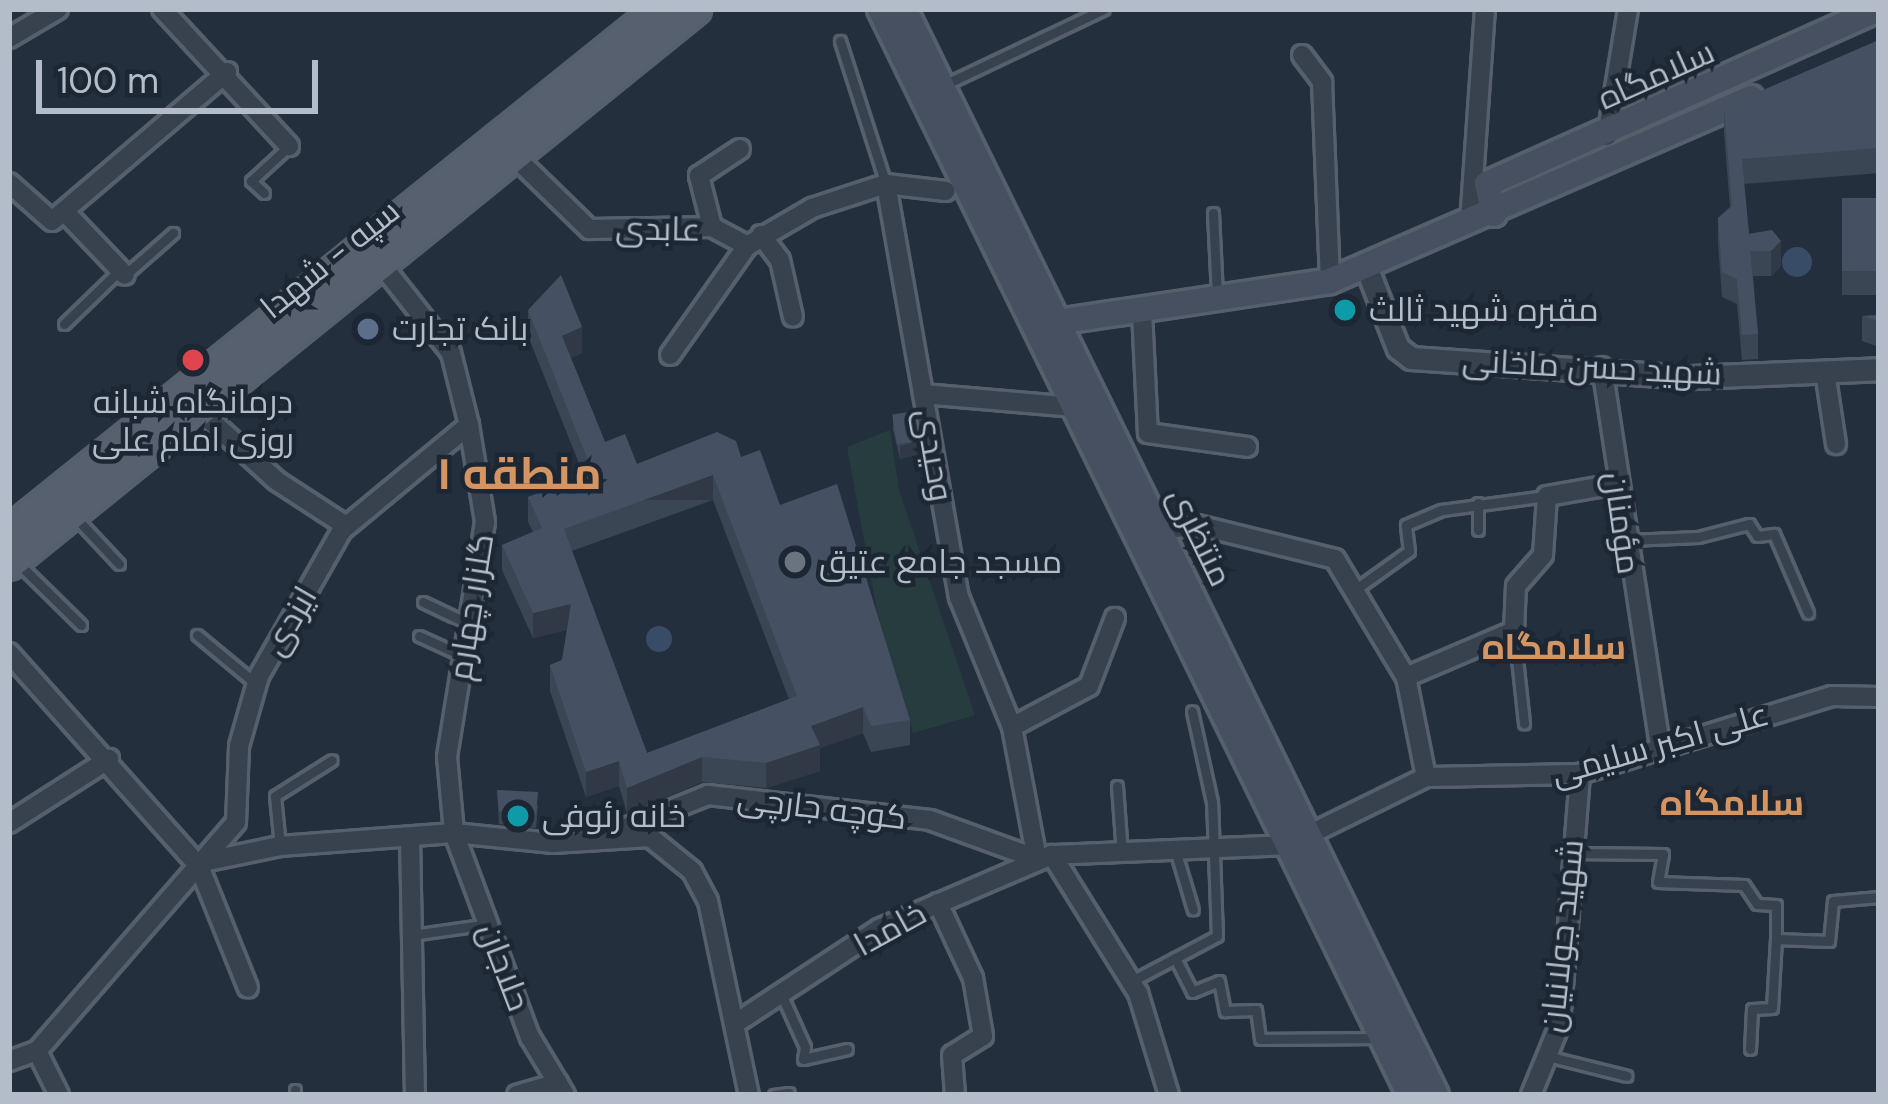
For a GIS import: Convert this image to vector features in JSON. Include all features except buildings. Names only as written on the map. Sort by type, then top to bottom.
[{"type":"main road","name":"سپه - شهدا","points":[[9,530],[657,9]]},
{"type":"main road","name":"سپه - شهدا","points":[[12,562],[695,9]]},
{"type":"main road","name":"منتظری","points":[[880,9],[1074,406],[1148,533]]},
{"type":"main road","name":"منتظری","points":[[904,9],[1057,322],[1148,533],[1298,840],[1436,1095]]},
{"type":"main road","name":"سلامگاه","points":[[1610,146],[1879,9]]},
{"type":"main road","name":"سلامگاه","points":[[1482,219],[1487,184],[1777,86]]},
{"type":"main road","points":[[1057,322],[1218,302],[1330,281],[1482,219]]},
{"type":"main road","name":"منتظری","points":[[1298,840],[1410,1095]]},
{"type":"street","points":[[9,38],[58,9]]},
{"type":"street","points":[[162,9],[227,72],[289,146]]},
{"type":"street","points":[[1482,219],[1485,9]]},
{"type":"street","points":[[1610,146],[1628,9]]},
{"type":"street","points":[[1302,55],[1322,82],[1330,281]]},
{"type":"street","points":[[9,183],[52,221],[227,72]]},
{"type":"street","points":[[712,227],[699,176],[740,149]]},
{"type":"street","name":"عابدی","points":[[514,156],[590,229],[712,227],[754,241]]},
{"type":"street","points":[[670,355],[754,241],[812,208],[886,184],[946,191]]},
{"type":"street","name":"وحیدی","points":[[886,184],[959,597],[1012,727],[1044,857]]},
{"type":"street","points":[[64,211],[122,272]]},
{"type":"street","points":[[754,241],[780,260],[794,317]]},
{"type":"street","name":"شهید حسن ماخانی","points":[[1365,264],[1398,348],[1411,358],[1692,377],[1879,369]]},
{"type":"street","name":"گلزار چهارم","points":[[381,265],[451,352],[470,425],[485,523],[447,757],[454,833]]},
{"type":"street","points":[[1142,313],[1148,434],[1247,446]]},
{"type":"street","name":"مؤمنان","points":[[1602,368],[1624,541],[1660,748]]},
{"type":"street","points":[[1825,372],[1836,444]]},
{"type":"street","points":[[922,394],[1074,406]]},
{"type":"street","points":[[200,411],[277,481],[346,526]]},
{"type":"street","name":"ایزدی","points":[[37,1051],[236,822],[239,746],[256,684],[346,526],[470,425]]},
{"type":"street","points":[[1406,677],[1514,631],[1516,586],[1543,555],[1546,496],[1616,484]]},
{"type":"street","points":[[1148,533],[1267,536],[1335,559],[1406,677],[1426,777]]},
{"type":"street","points":[[1012,727],[1089,686],[1115,618]]},
{"type":"street","points":[[9,653],[110,759],[199,866],[248,988]]},
{"type":"street","name":"علی اکبر سلیمی","points":[[1298,840],[1426,777],[1580,774],[1832,696],[1879,698]]},
{"type":"street","points":[[9,823],[110,759]]},
{"type":"street","name":"شهید جولانیان","points":[[1531,1095],[1560,1024],[1580,774]]},
{"type":"street","name":"کوچه جارچی","points":[[607,836],[708,795],[930,820],[1044,857]]},
{"type":"street","points":[[199,866],[226,853],[280,846],[454,833],[554,843],[607,836],[650,837],[692,871],[708,901],[739,1022],[749,1095]]},
{"type":"street","name":"حلاجان","points":[[454,833],[530,1037],[565,1086]]},
{"type":"street","points":[[410,837],[415,1095]]},
{"type":"street","points":[[1044,857],[1176,854],[1298,840]]},
{"type":"street","points":[[1044,857],[1130,982],[1169,1095]]},
{"type":"street","name":"خامدا","points":[[739,1022],[879,929],[1044,857]]},
{"type":"street","points":[[938,903],[974,978],[983,1036],[952,1054],[956,1095]]},
{"type":"street","points":[[9,1061],[37,1051],[59,1095]]},
{"type":"street","points":[[517,1095],[565,1086]]},
{"type":"lane","points":[[942,86],[1104,9]]},
{"type":"lane","points":[[840,41],[886,184]]},
{"type":"lane","points":[[264,193],[251,181],[289,146]]},
{"type":"lane","points":[[1213,213],[1218,302]]},
{"type":"lane","points":[[64,324],[173,233]]},
{"type":"lane","points":[[1356,589],[1408,551],[1406,525],[1478,503],[1546,496]]},
{"type":"lane","points":[[1478,503],[1478,530]]},
{"type":"lane","points":[[73,514],[119,564]]},
{"type":"lane","points":[[1624,541],[1749,524],[1756,536],[1774,534],[1808,613]]},
{"type":"lane","points":[[12,562],[81,626]]},
{"type":"lane","points":[[423,602],[469,623]]},
{"type":"lane","points":[[1514,631],[1524,723]]},
{"type":"lane","points":[[197,634],[256,684]]},
{"type":"lane","points":[[419,635],[463,656]]},
{"type":"lane","points":[[1130,982],[1217,935],[1215,849],[1192,711]]},
{"type":"lane","points":[[280,846],[275,796],[332,760]]},
{"type":"lane","points":[[1117,786],[1121,854]]},
{"type":"lane","points":[[1176,854],[1193,910]]},
{"type":"lane","points":[[1572,854],[1663,854],[1658,882],[1744,885],[1757,904],[1776,905],[1772,1008],[1752,1009],[1750,1049]]},
{"type":"lane","points":[[1776,939],[1829,940],[1833,901],[1879,897]]},
{"type":"lane","points":[[412,935],[488,924]]},
{"type":"lane","points":[[1175,958],[1192,992],[1219,981],[1225,1012],[1256,1010],[1260,1039],[1382,1038]]},
{"type":"lane","points":[[782,996],[806,1047],[802,1059],[847,1049]]},
{"type":"lane","points":[[1547,1056],[1627,1076]]},
{"type":"lane","points":[[774,1095],[789,1093]]},
{"type":"green space","points":[[890,430],[899,490],[975,715],[913,733],[878,616],[847,447]]},
{"type":"water","points":[[1797,247],[1808,251],[1812,262],[1808,273],[1797,277],[1786,273],[1782,262],[1786,251]]},
{"type":"water","points":[[659,626],[672,639],[659,652],[646,639]]},
{"type":"place","name":"مقبره شهید ثالث","points":[[1345,310]]},
{"type":"place","name":"بانک تجارت","points":[[368,329]]},
{"type":"place","name":"درمانگاه شبانه روزی امام علی","points":[[193,360]]},
{"type":"place","name":"مسجد جامع عتیق","points":[[795,562]]},
{"type":"place","name":"خانه رئوفی","points":[[518,816]]},
{"type":"district","name":"منطقه ۱","points":[[519,474]]},
{"type":"district","name":"سلامگاه","points":[[1554,647]]},
{"type":"district","name":"سلامگاه","points":[[1732,803]]}]
